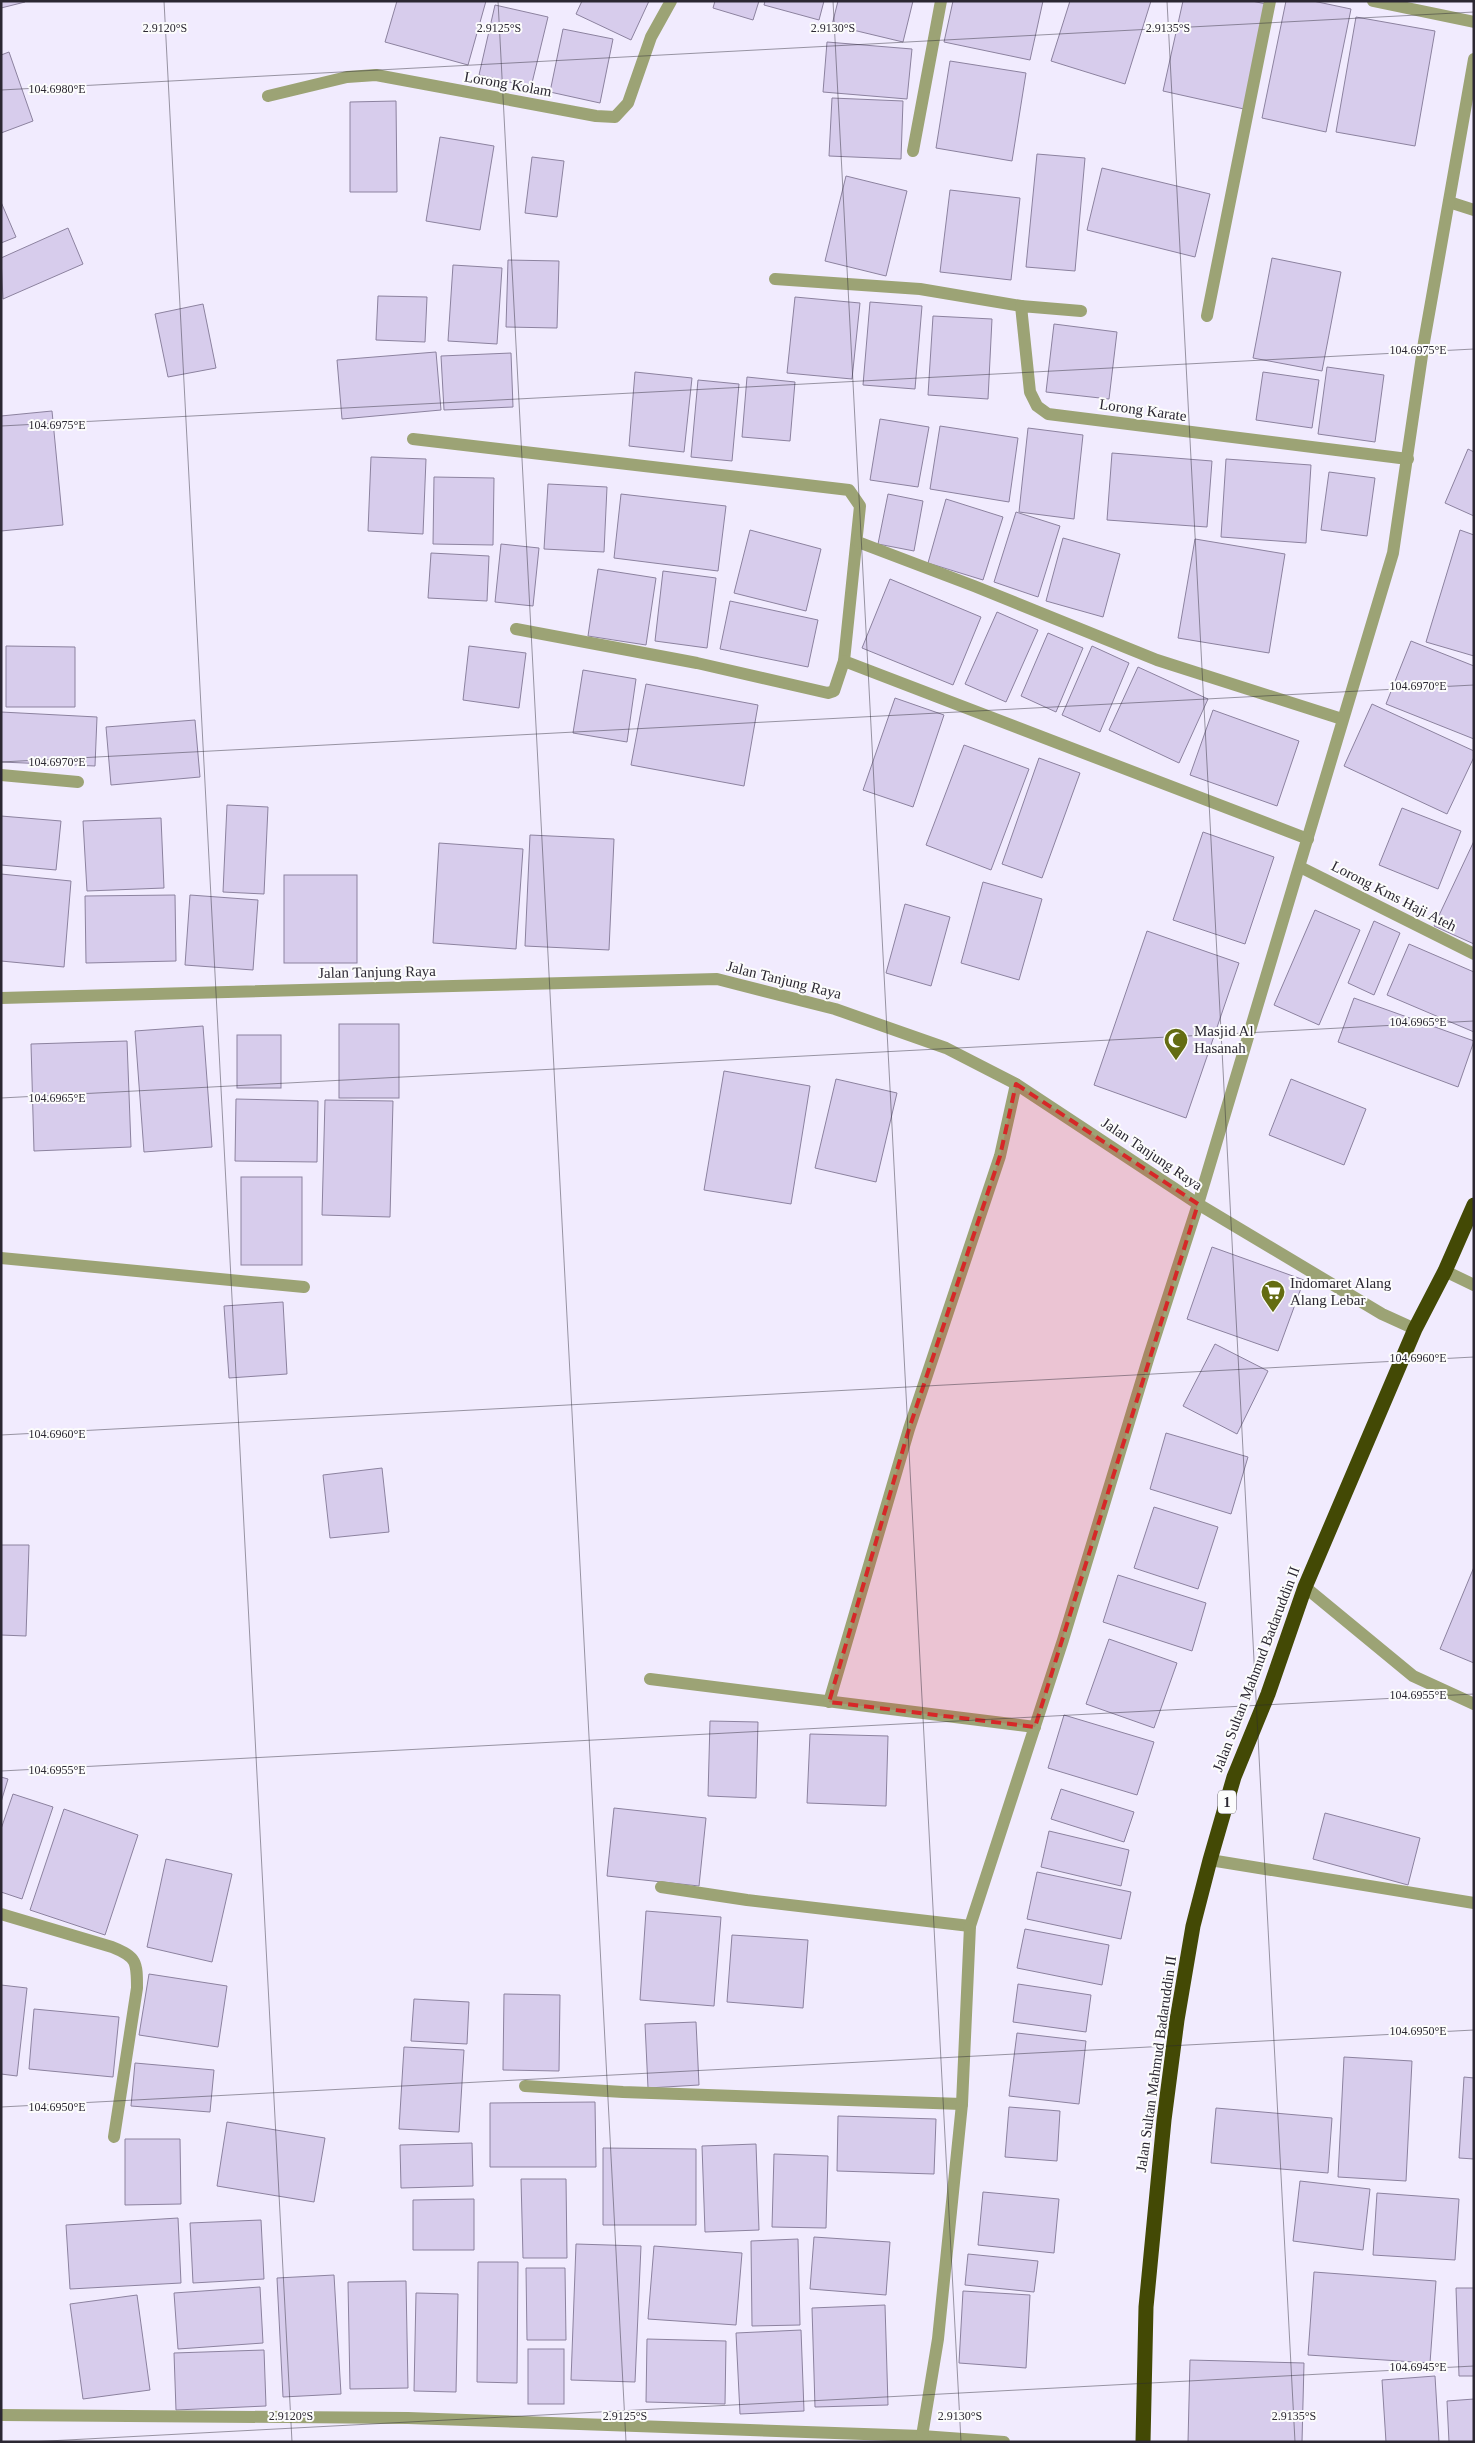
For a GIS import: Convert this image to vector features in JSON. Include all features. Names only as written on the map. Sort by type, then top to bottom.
[{"type":"highway","name":"Jalan Sultan Mahmud Badaruddin II","points":[[1143,2442],[1146,2307],[1164,2120],[1177,2020],[1193,1926],[1210,1860],[1234,1777],[1268,1694],[1305,1587],[1415,1329],[1445,1272],[1474,1205]]},
{"type":"street","name":"Lorong Kolam","points":[[268,96],[347,77],[376,75],[596,116],[615,117],[628,103],[651,37],[671,1]]},
{"type":"street","points":[[913,151],[942,1]]},
{"type":"street","points":[[1207,316],[1270,1]]},
{"type":"street","points":[[1373,1],[1474,22]]},
{"type":"street","points":[[921,2439],[938,2339],[962,2104],[970,1926],[1035,1727],[1198,1204],[1393,553],[1424,342],[1474,58]]},
{"type":"street","points":[[1449,202],[1474,210]]},
{"type":"street","points":[[775,279],[920,289],[1021,306],[1081,311]]},
{"type":"street","name":"Lorong Karate","points":[[1021,306],[1030,392],[1037,406],[1048,414],[1408,459]]},
{"type":"street","points":[[414,438],[849,490],[860,506],[858,542],[844,661],[834,691],[828,692],[697,663],[516,630]]},
{"type":"street","points":[[858,542],[974,586],[1157,660],[1342,719]]},
{"type":"street","points":[[844,661],[1308,839]]},
{"type":"street","points":[[1,774],[78,782]]},
{"type":"street","name":"Lorong Kms Haji Ateh","points":[[1300,867],[1474,954]]},
{"type":"street","name":"Jalan Tanjung Raya","points":[[1,998],[717,979],[835,1009],[946,1048],[1016,1084],[1198,1204],[1382,1314],[1415,1329]]},
{"type":"street","points":[[829,1702],[909,1429],[1000,1156],[1016,1084]]},
{"type":"street","points":[[1,1258],[304,1287]]},
{"type":"street","points":[[1445,1272],[1474,1285]]},
{"type":"street","points":[[1305,1587],[1413,1676],[1474,1704]]},
{"type":"street","points":[[650,1679],[1035,1727]]},
{"type":"street","points":[[1210,1860],[1474,1903]]},
{"type":"street","points":[[661,1888],[970,1926]]},
{"type":"street","points":[[1,1914],[112,1947],[128,1953],[134,1960],[137,1968],[137,1988],[114,2137]]},
{"type":"street","points":[[525,2086],[962,2104]]},
{"type":"street","points":[[1,2416],[408,2418],[1004,2442]]},
{"type":"highlighted area","points":[[1016,1084],[1198,1204],[1035,1727],[829,1702],[909,1429],[1000,1156]]},
{"type":"building","points":[[1,1],[25,1],[25,2],[1,8]]},
{"type":"building","points":[[397,1],[486,1],[468,65],[385,42]]},
{"type":"building","points":[[582,1],[649,1],[631,40],[576,14]]},
{"type":"building","points":[[715,1],[759,1],[753,20],[713,8]]},
{"type":"building","points":[[765,1],[824,1],[819,20],[764,5]]},
{"type":"building","points":[[838,1],[913,1],[903,42],[832,25]]},
{"type":"building","points":[[953,1],[1043,1],[1030,60],[944,42]]},
{"type":"building","points":[[1070,1],[1151,1],[1125,84],[1051,61]]},
{"type":"building","points":[[1183,1],[1252,1],[1266,4],[1244,109],[1163,91]]},
{"type":"building","points":[[1286,1],[1313,1],[1351,9],[1326,132],[1262,118]]},
{"type":"building","points":[[495,5],[548,17],[531,87],[479,75]]},
{"type":"building","points":[[1356,17],[1435,31],[1415,146],[1336,132]]},
{"type":"building","points":[[563,29],[613,39],[600,103],[550,92]]},
{"type":"building","points":[[827,42],[912,49],[907,99],[823,92]]},
{"type":"building","points":[[9,52],[33,121],[1,133],[1,55]]},
{"type":"building","points":[[950,61],[1026,73],[1012,161],[936,148]]},
{"type":"building","points":[[832,98],[903,101],[901,159],[829,156]]},
{"type":"building","points":[[396,101],[397,192],[350,192],[350,102]]},
{"type":"building","points":[[440,137],[494,146],[480,230],[426,221]]},
{"type":"building","points":[[1037,154],[1085,158],[1075,271],[1026,267]]},
{"type":"building","points":[[532,157],[564,161],[557,217],[525,213]]},
{"type":"building","points":[[1102,168],[1210,194],[1195,257],[1087,230]]},
{"type":"building","points":[[846,176],[907,191],[886,276],[825,261]]},
{"type":"building","points":[[950,190],[1020,198],[1011,280],[940,272]]},
{"type":"building","points":[[1,202],[16,237],[1,243]]},
{"type":"building","points":[[68,228],[83,264],[3,299],[1,258]]},
{"type":"building","points":[[1272,258],[1341,272],[1322,371],[1253,358]]},
{"type":"building","points":[[508,260],[559,261],[557,328],[506,327]]},
{"type":"building","points":[[453,265],[502,268],[497,344],[448,341]]},
{"type":"building","points":[[378,296],[427,297],[425,342],[376,340]]},
{"type":"building","points":[[795,297],[860,303],[852,379],[787,373]]},
{"type":"building","points":[[870,302],[922,306],[915,389],[863,385]]},
{"type":"building","points":[[203,304],[216,368],[168,377],[155,314]]},
{"type":"building","points":[[933,316],[992,319],[988,399],[928,395]]},
{"type":"building","points":[[1054,324],[1117,332],[1109,399],[1046,392]]},
{"type":"building","points":[[436,352],[441,410],[342,419],[337,360]]},
{"type":"building","points":[[511,353],[513,407],[444,410],[441,356]]},
{"type":"building","points":[[1327,367],[1384,375],[1375,442],[1318,434]]},
{"type":"building","points":[[635,372],[692,378],[684,452],[629,446]]},
{"type":"building","points":[[1263,372],[1319,380],[1312,428],[1256,420]]},
{"type":"building","points":[[747,377],[795,382],[790,441],[742,437]]},
{"type":"building","points":[[698,380],[739,384],[732,461],[691,457]]},
{"type":"building","points":[[52,411],[63,525],[1,531],[1,416]]},
{"type":"building","points":[[880,419],[929,427],[918,487],[870,480]]},
{"type":"building","points":[[940,426],[1018,438],[1009,502],[930,489]]},
{"type":"building","points":[[1028,428],[1083,435],[1074,519],[1019,512]]},
{"type":"building","points":[[1468,449],[1474,452],[1474,516],[1445,503]]},
{"type":"building","points":[[1112,453],[1212,461],[1207,527],[1107,520]]},
{"type":"building","points":[[371,457],[426,459],[423,534],[368,531]]},
{"type":"building","points":[[1226,459],[1311,465],[1306,543],[1221,537]]},
{"type":"building","points":[[1329,472],[1375,478],[1367,536],[1321,530]]},
{"type":"building","points":[[434,477],[494,478],[493,545],[433,544]]},
{"type":"building","points":[[548,484],[607,487],[604,552],[544,549]]},
{"type":"building","points":[[621,494],[726,506],[718,571],[614,558]]},
{"type":"building","points":[[888,494],[923,501],[914,551],[878,544]]},
{"type":"building","points":[[946,499],[1003,517],[983,580],[928,563]]},
{"type":"building","points":[[1016,512],[1060,526],[1038,597],[994,582]]},
{"type":"building","points":[[750,530],[821,549],[806,611],[734,593]]},
{"type":"building","points":[[1460,530],[1474,535],[1474,656],[1426,642]]},
{"type":"building","points":[[1063,538],[1120,554],[1103,617],[1046,601]]},
{"type":"building","points":[[1195,539],[1285,554],[1269,653],[1178,638]]},
{"type":"building","points":[[501,544],[539,548],[533,606],[495,602]]},
{"type":"building","points":[[431,553],[489,556],[487,601],[428,598]]},
{"type":"building","points":[[598,569],[656,578],[646,645],[588,636]]},
{"type":"building","points":[[663,571],[716,578],[707,648],[655,641]]},
{"type":"building","points":[[890,579],[981,617],[953,685],[862,648]]},
{"type":"building","points":[[730,601],[818,620],[808,667],[720,649]]},
{"type":"building","points":[[997,612],[1038,630],[1006,702],[965,684]]},
{"type":"building","points":[[1048,633],[1083,648],[1056,712],[1021,696]]},
{"type":"building","points":[[1411,641],[1474,666],[1474,739],[1386,704]]},
{"type":"building","points":[[6,646],[75,647],[75,707],[6,707]]},
{"type":"building","points":[[469,646],[526,653],[519,708],[463,700]]},
{"type":"building","points":[[1092,646],[1129,663],[1100,732],[1062,715]]},
{"type":"building","points":[[1138,667],[1208,699],[1179,763],[1109,730]]},
{"type":"building","points":[[583,670],[636,679],[627,742],[573,733]]},
{"type":"building","points":[[646,684],[758,705],[744,786],[631,765]]},
{"type":"building","points":[[895,698],[944,715],[913,807],[863,790]]},
{"type":"building","points":[[1372,704],[1474,751],[1474,757],[1447,814],[1344,766]]},
{"type":"building","points":[[1213,710],[1299,741],[1277,806],[1190,775]]},
{"type":"building","points":[[1,712],[97,717],[95,766],[1,762]]},
{"type":"building","points":[[195,720],[200,777],[111,785],[106,727]]},
{"type":"building","points":[[964,745],[1029,769],[991,870],[926,845]]},
{"type":"building","points":[[1039,758],[1080,773],[1042,878],[1002,864]]},
{"type":"building","points":[[227,805],[268,807],[264,894],[223,892]]},
{"type":"building","points":[[1402,808],[1461,831],[1438,889],[1379,865]]},
{"type":"building","points":[[1,816],[61,821],[56,870],[1,865]]},
{"type":"building","points":[[161,818],[164,888],[87,891],[83,821]]},
{"type":"building","points":[[1203,832],[1274,857],[1245,944],[1173,920]]},
{"type":"building","points":[[530,835],[614,839],[609,950],[525,946]]},
{"type":"building","points":[[1474,841],[1474,944],[1434,926]]},
{"type":"building","points":[[439,843],[523,849],[516,949],[433,943]]},
{"type":"building","points":[[1,874],[71,881],[64,967],[1,961]]},
{"type":"building","points":[[284,875],[357,875],[357,963],[284,963]]},
{"type":"building","points":[[983,882],[1042,899],[1019,980],[961,963]]},
{"type":"building","points":[[175,895],[176,961],[86,963],[85,896]]},
{"type":"building","points":[[190,895],[258,900],[253,970],[185,965]]},
{"type":"building","points":[[905,904],[950,917],[931,986],[886,973]]},
{"type":"building","points":[[1315,910],[1360,930],[1319,1025],[1274,1005]]},
{"type":"building","points":[[1374,921],[1400,933],[1374,995],[1348,983]]},
{"type":"building","points":[[1147,931],[1239,963],[1186,1118],[1094,1085]]},
{"type":"building","points":[[1409,944],[1474,972],[1474,1032],[1387,995]]},
{"type":"building","points":[[1354,998],[1474,1041],[1458,1087],[1338,1042]]},
{"type":"building","points":[[339,1024],[399,1024],[399,1098],[339,1098]]},
{"type":"building","points":[[203,1026],[212,1147],[144,1152],[135,1031]]},
{"type":"building","points":[[237,1035],[281,1035],[281,1088],[237,1088]]},
{"type":"building","points":[[127,1041],[131,1147],[34,1151],[31,1044]]},
{"type":"building","points":[[724,1071],[810,1086],[791,1204],[704,1190]]},
{"type":"building","points":[[836,1079],[897,1093],[876,1182],[815,1168]]},
{"type":"building","points":[[1291,1079],[1366,1109],[1344,1165],[1269,1135]]},
{"type":"building","points":[[236,1099],[318,1101],[317,1162],[235,1161]]},
{"type":"building","points":[[325,1100],[393,1101],[390,1217],[322,1215]]},
{"type":"building","points":[[241,1177],[302,1177],[302,1265],[241,1265]]},
{"type":"building","points":[[1212,1247],[1304,1280],[1278,1351],[1187,1319]]},
{"type":"building","points":[[283,1302],[287,1374],[229,1378],[224,1306]]},
{"type":"building","points":[[1215,1344],[1268,1371],[1237,1434],[1183,1406]]},
{"type":"building","points":[[1166,1433],[1248,1457],[1231,1514],[1150,1489]]},
{"type":"building","points":[[382,1468],[389,1532],[330,1538],[323,1475]]},
{"type":"building","points":[[1154,1507],[1218,1527],[1198,1589],[1134,1568]]},
{"type":"building","points":[[1,1545],[29,1545],[26,1636],[1,1635]]},
{"type":"building","points":[[1474,1567],[1474,1663],[1440,1649]]},
{"type":"building","points":[[1118,1575],[1206,1603],[1192,1651],[1103,1622]]},
{"type":"building","points":[[1109,1639],[1177,1663],[1154,1728],[1086,1704]]},
{"type":"building","points":[[1064,1715],[1154,1742],[1137,1795],[1048,1768]]},
{"type":"building","points":[[710,1721],[758,1722],[756,1798],[708,1796]]},
{"type":"building","points":[[810,1734],[888,1736],[886,1806],[807,1803]]},
{"type":"building","points":[[1,1777],[8,1779],[1,1802]]},
{"type":"building","points":[[1061,1789],[1134,1812],[1124,1842],[1051,1819]]},
{"type":"building","points":[[13,1794],[53,1807],[22,1899],[1,1892],[1,1829]]},
{"type":"building","points":[[614,1808],[706,1818],[699,1886],[607,1876]]},
{"type":"building","points":[[64,1809],[138,1835],[105,1935],[30,1910]]},
{"type":"building","points":[[1325,1813],[1420,1838],[1408,1885],[1313,1859]]},
{"type":"building","points":[[1049,1831],[1129,1850],[1121,1886],[1041,1867]]},
{"type":"building","points":[[166,1859],[232,1874],[212,1962],[147,1947]]},
{"type":"building","points":[[1037,1872],[1131,1892],[1121,1939],[1027,1919]]},
{"type":"building","points":[[646,1911],[721,1917],[714,2006],[640,2000]]},
{"type":"building","points":[[1025,1929],[1109,1945],[1102,1985],[1017,1968]]},
{"type":"building","points":[[732,1935],[808,1940],[803,2008],[727,2002]]},
{"type":"building","points":[[149,1974],[227,1986],[218,2047],[139,2035]]},
{"type":"building","points":[[1018,1984],[1091,1995],[1086,2032],[1013,2022]]},
{"type":"building","points":[[1,1985],[27,1988],[17,2076],[1,2074]]},
{"type":"building","points":[[504,1994],[560,1995],[559,2071],[503,2070]]},
{"type":"building","points":[[414,1999],[469,2002],[467,2044],[411,2041]]},
{"type":"building","points":[[34,2009],[119,2017],[113,2077],[29,2069]]},
{"type":"building","points":[[696,2022],[699,2085],[648,2088],[645,2024]]},
{"type":"building","points":[[1017,2033],[1086,2041],[1079,2104],[1009,2096]]},
{"type":"building","points":[[404,2047],[464,2050],[459,2132],[399,2129]]},
{"type":"building","points":[[1344,2057],[1412,2061],[1406,2181],[1338,2177]]},
{"type":"building","points":[[135,2063],[214,2070],[210,2112],[131,2106]]},
{"type":"building","points":[[1464,2077],[1474,2078],[1474,2159],[1459,2158]]},
{"type":"building","points":[[595,2102],[596,2167],[490,2167],[490,2103]]},
{"type":"building","points":[[1009,2107],[1060,2111],[1057,2161],[1005,2157]]},
{"type":"building","points":[[1216,2108],[1332,2118],[1328,2173],[1211,2163]]},
{"type":"building","points":[[838,2116],[936,2119],[934,2174],[837,2171]]},
{"type":"building","points":[[227,2122],[325,2138],[314,2202],[217,2186]]},
{"type":"building","points":[[125,2139],[180,2139],[181,2204],[125,2205]]},
{"type":"building","points":[[472,2143],[473,2186],[401,2188],[400,2145]]},
{"type":"building","points":[[756,2144],[759,2230],[705,2232],[702,2146]]},
{"type":"building","points":[[603,2148],[696,2149],[696,2225],[603,2225]]},
{"type":"building","points":[[774,2154],[828,2156],[826,2228],[772,2227]]},
{"type":"building","points":[[521,2179],[566,2179],[567,2258],[523,2258]]},
{"type":"building","points":[[1300,2181],[1370,2189],[1363,2250],[1293,2241]]},
{"type":"building","points":[[983,2192],[1059,2199],[1054,2253],[978,2245]]},
{"type":"building","points":[[1377,2193],[1459,2199],[1455,2260],[1373,2255]]},
{"type":"building","points":[[474,2199],[474,2250],[413,2250],[413,2200]]},
{"type":"building","points":[[178,2218],[181,2283],[70,2289],[66,2225]]},
{"type":"building","points":[[261,2220],[264,2279],[193,2283],[190,2223]]},
{"type":"building","points":[[814,2237],[890,2242],[886,2295],[810,2289]]},
{"type":"building","points":[[798,2239],[800,2325],[752,2326],[751,2241]]},
{"type":"building","points":[[576,2244],[641,2246],[635,2382],[571,2380]]},
{"type":"building","points":[[654,2246],[742,2253],[736,2325],[648,2319]]},
{"type":"building","points":[[968,2254],[1038,2261],[1034,2292],[965,2285]]},
{"type":"building","points":[[478,2262],[518,2262],[517,2383],[477,2382]]},
{"type":"building","points":[[526,2268],[565,2268],[566,2340],[527,2340]]},
{"type":"building","points":[[1314,2272],[1436,2281],[1430,2363],[1308,2355]]},
{"type":"building","points":[[334,2275],[341,2394],[283,2397],[277,2278]]},
{"type":"building","points":[[406,2281],[408,2388],[350,2389],[348,2282]]},
{"type":"building","points":[[260,2287],[263,2343],[178,2349],[174,2293]]},
{"type":"building","points":[[1456,2288],[1474,2288],[1474,2376],[1459,2376]]},
{"type":"building","points":[[963,2291],[1030,2295],[1026,2368],[959,2363]]},
{"type":"building","points":[[416,2293],[458,2294],[456,2392],[414,2391]]},
{"type":"building","points":[[137,2295],[150,2390],[83,2399],[70,2304]]},
{"type":"building","points":[[885,2305],[888,2405],[815,2407],[812,2308]]},
{"type":"building","points":[[801,2330],[804,2411],[740,2414],[736,2333]]},
{"type":"building","points":[[647,2339],[726,2341],[725,2404],[646,2402]]},
{"type":"building","points":[[528,2349],[564,2349],[564,2404],[528,2404]]},
{"type":"building","points":[[264,2350],[266,2406],[176,2410],[174,2353]]},
{"type":"building","points":[[1190,2360],[1304,2363],[1302,2442],[1188,2442]]},
{"type":"building","points":[[1435,2376],[1439,2442],[1386,2442],[1382,2380]]},
{"type":"building","points":[[1474,2399],[1474,2442],[1449,2442],[1447,2401]]},
{"type":"place","name":"Masjid Al Hasanah","points":[[1176,1061]]},
{"type":"place","name":"Indomaret Alang Alang Lebar","points":[[1273,1313]]}]
